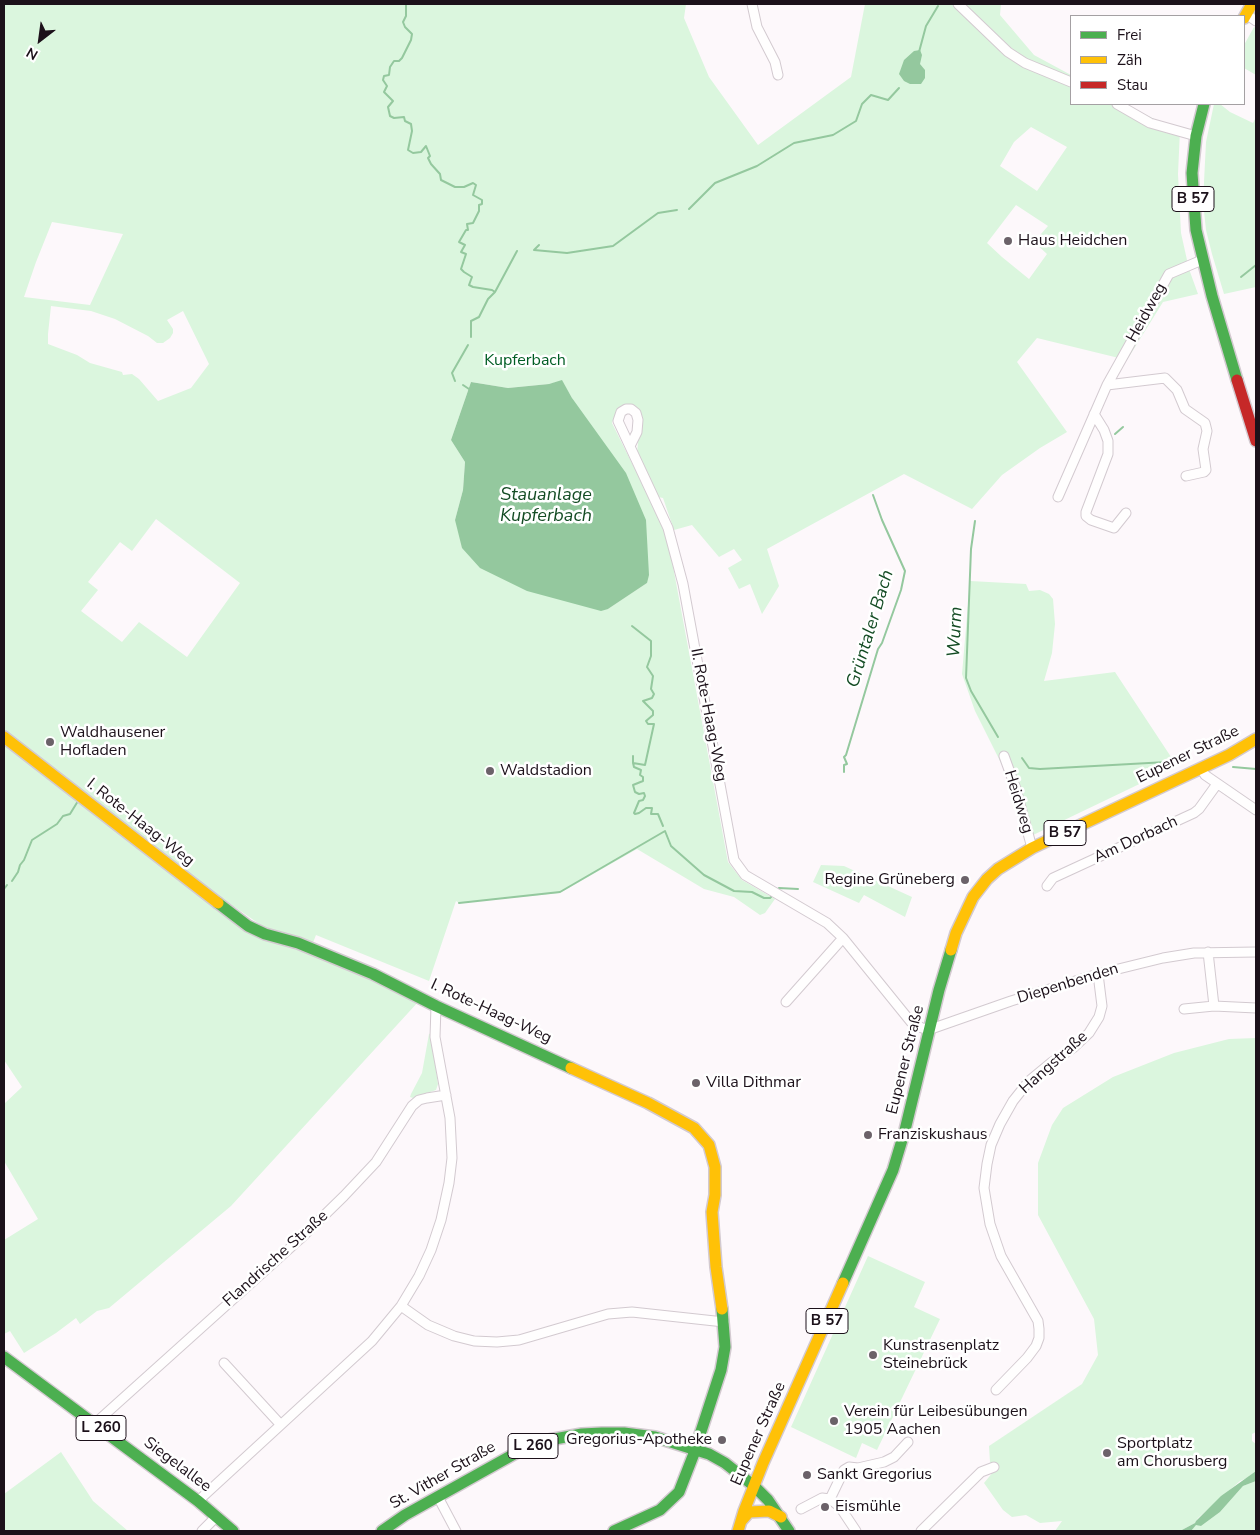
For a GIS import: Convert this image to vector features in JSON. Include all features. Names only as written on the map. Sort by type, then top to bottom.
[{"type":"main road","points":[[1245,16],[1252,4]]},
{"type":"main road","name":"B 57","points":[[1204,105],[1196,136],[1192,173],[1193,203],[1202,260],[1256,441]]},
{"type":"main road","name":"I. Rote-Haag-Weg","points":[[4,737],[76,795],[248,926],[265,934],[298,943],[373,974],[436,1006],[654,1106],[694,1128],[709,1145],[715,1168],[715,1195],[712,1212],[716,1266],[724,1322],[725,1347],[721,1370],[696,1449],[679,1492],[660,1510],[614,1531]]},
{"type":"main road","name":"Eupener Straße","points":[[740,1526],[754,1486],[886,1190],[905,1130],[956,933],[976,892],[992,874],[1032,848],[1201,768],[1256,739]]},
{"type":"main road","name":"Siegelallee","points":[[4,1356],[198,1501],[233,1531]]},
{"type":"main road","name":"St. Vither Straße","points":[[382,1531],[516,1453],[549,1440],[582,1434],[624,1433],[655,1437],[696,1449]]},
{"type":"main road","name":"L 260","points":[[696,1449],[725,1463],[754,1486],[768,1500],[789,1531]]},
{"type":"main road","name":"B 57","points":[[740,1526],[749,1512],[769,1511],[781,1517]]},
{"type":"street","points":[[752,4],[757,27],[775,62],[778,75]]},
{"type":"street","points":[[959,5],[1008,52],[1025,63],[1070,82]]},
{"type":"street","points":[[1245,16],[1256,21]]},
{"type":"street","points":[[1118,105],[1150,123],[1196,136]]},
{"type":"street","name":"Heidweg","points":[[1058,497],[1107,385],[1169,274],[1202,260]]},
{"type":"street","points":[[1107,385],[1165,378],[1177,390],[1185,409],[1205,423],[1207,430],[1203,450],[1206,470],[1186,476]]},
{"type":"street","points":[[1094,414],[1104,430],[1108,441],[1108,454],[1086,516],[1091,520],[1114,528],[1126,513]]},
{"type":"street","name":"II. Rote-Haag-Weg","points":[[630,446],[668,528],[683,584],[734,860],[746,875],[827,923],[843,938],[911,1022],[922,1028],[931,1029]]},
{"type":"street","name":"Heidweg","points":[[1004,756],[1016,789],[1032,848]]},
{"type":"street","points":[[1201,768],[1205,775],[1256,810]]},
{"type":"street","name":"Am Dorbach","points":[[1046,886],[1053,878],[1194,813],[1217,784]]},
{"type":"street","points":[[786,1002],[843,938]]},
{"type":"street","points":[[1208,952],[1214,1006]]},
{"type":"street","name":"Diepenbenden","points":[[931,1029],[1011,1001],[1098,974],[1163,958],[1208,952],[1256,952]]},
{"type":"street","name":"Hangstraße","points":[[996,1390],[1032,1352],[1039,1338],[1039,1329],[1038,1321],[1001,1256],[990,1224],[984,1188],[991,1145],[1013,1101],[1029,1081],[1073,1048],[1089,1033],[1100,1017],[1102,992],[1098,974]]},
{"type":"street","points":[[198,1501],[372,1341],[401,1306],[419,1276],[431,1250],[441,1220],[452,1158],[450,1118],[435,1036],[436,1006]]},
{"type":"street","points":[[1184,1009],[1214,1006],[1256,1008]]},
{"type":"street","name":"Flandrische Straße","points":[[96,1424],[100,1418],[300,1239],[344,1196],[376,1162],[412,1106],[419,1100],[446,1095]]},
{"type":"street","points":[[401,1306],[428,1325],[454,1336],[497,1342],[520,1340],[608,1314],[632,1312],[724,1322]]},
{"type":"street","points":[[224,1363],[280,1424]]},
{"type":"street","points":[[830,1499],[844,1470],[849,1467],[858,1468],[884,1462],[894,1457],[908,1442]]},
{"type":"street","points":[[921,1531],[981,1472],[994,1467]]},
{"type":"street","points":[[438,1497],[456,1531]]},
{"type":"street","points":[[801,1508],[822,1498],[830,1499],[840,1507],[856,1531]]},
{"type":"street","points":[[202,1531],[216,1517]]},
{"type":"green space","points":[[4,4],[686,4],[684,18],[709,77],[758,145],[851,77],[865,4],[1001,4],[1000,15],[1034,55],[1070,74],[1070,105],[1127,105],[1180,130],[1178,174],[1181,233],[1189,269],[1198,294],[1163,302],[1127,360],[1037,338],[1017,362],[1067,432],[1040,448],[1002,475],[972,509],[904,474],[767,549],[779,586],[762,614],[750,584],[739,589],[728,568],[742,560],[734,549],[719,557],[692,525],[674,530],[663,498],[658,497],[637,453],[640,422],[624,407],[616,412],[612,423],[667,534],[728,862],[742,880],[775,899],[765,913],[760,915],[734,897],[704,889],[637,849],[560,893],[459,903],[456,901],[429,981],[316,935],[312,945],[268,930],[184,872],[4,733]],"holes":[[[1031,127],[1067,147],[1037,191],[1000,166],[1014,142]],[[1016,205],[1048,226],[1034,242],[1047,254],[1029,279],[987,243]],[[52,222],[123,234],[90,305],[24,297]],[[51,306],[91,311],[115,319],[148,336],[157,343],[163,343],[170,338],[173,329],[167,320],[183,311],[209,364],[191,388],[158,401],[139,379],[132,374],[123,375],[122,372],[90,363],[77,355],[48,344]],[[562,381],[572,398],[647,583],[608,609],[455,520],[463,490],[465,462],[451,440],[471,382],[508,388]],[[156,519],[240,583],[187,657],[139,622],[122,642],[81,611],[98,590],[88,582],[120,542],[132,551]]]},
{"type":"green space","points":[[1254,27],[1256,28],[1256,75],[1245,69],[1245,43]]},
{"type":"green space","points":[[1214,105],[1221,105],[1230,112],[1253,123],[1256,117],[1256,287],[1224,294],[1206,230],[1203,202],[1206,142]]},
{"type":"green space","points":[[970,581],[1026,584],[1029,591],[1040,590],[1049,594],[1053,599],[1055,624],[1052,653],[1044,681],[1115,672],[1177,766],[1031,836],[1014,770],[1003,767],[975,711],[962,674]]},
{"type":"green space","points":[[4,739],[252,933],[310,951],[419,1001],[231,1206],[109,1308],[97,1311],[80,1324],[76,1318],[24,1353],[10,1331],[4,1334],[4,1240],[38,1219],[4,1161],[4,1104],[22,1087],[4,1060]]},
{"type":"green space","points":[[821,865],[844,866],[912,897],[905,917],[864,895],[859,903],[813,882]]},
{"type":"green space","points":[[431,1033],[438,1084],[436,1090],[413,1098],[410,1097],[422,1073],[429,1034]]},
{"type":"green space","points":[[1256,1038],[1256,1432],[1252,1434],[1252,1441],[1256,1444],[1256,1471],[1240,1481],[1198,1518],[1195,1523],[1180,1531],[1055,1531],[1062,1521],[1040,1523],[1026,1515],[1012,1517],[1003,1510],[984,1483],[993,1472],[989,1446],[1082,1384],[1098,1355],[1094,1319],[1038,1215],[1038,1163],[1052,1125],[1063,1108],[1113,1077],[1174,1053],[1229,1039]]},
{"type":"green space","name":"Kunstrasenplatz Steinebrück","points":[[868,1256],[925,1282],[914,1307],[940,1319],[877,1450],[862,1443],[856,1458],[791,1427]]},
{"type":"green space","points":[[61,1452],[93,1501],[128,1531],[4,1531],[4,1494]]},
{"type":"green space","points":[[1256,1481],[1256,1531],[1191,1531],[1196,1524],[1201,1526],[1220,1512],[1243,1486]]},
{"type":"water","points":[[920,50],[922,55],[920,64],[925,70],[925,78],[921,84],[910,84],[904,81],[899,74],[904,60],[914,51]]},
{"type":"water","name":"Stauanlage Kupferbach","points":[[562,380],[572,398],[626,473],[646,520],[649,575],[647,583],[608,609],[601,611],[527,591],[480,568],[462,548],[455,520],[463,490],[465,462],[451,440],[471,382],[508,388],[549,384]]},
{"type":"water","points":[[1256,1471],[1256,1481],[1243,1486],[1220,1512],[1201,1526],[1196,1525],[1191,1531],[1180,1531],[1195,1523],[1221,1496]]},
{"type":"waterway","points":[[406,4],[406,16],[403,22],[412,34],[411,40],[402,58],[399,61],[394,61],[390,67],[389,75],[384,76],[383,80],[387,86],[384,92],[393,101],[388,107],[390,116],[394,118],[404,117],[405,121],[411,124],[412,131],[408,150],[413,153],[421,152],[426,146],[430,156],[428,158],[440,174],[441,180],[455,187],[464,187],[473,183],[476,185],[473,195],[482,200],[482,204],[479,205],[479,211],[473,223],[467,224],[468,230],[466,230],[459,242],[465,245],[461,252],[466,254],[461,269],[472,277],[469,285],[495,292]]},
{"type":"waterway","name":"Kupferbach","points":[[919,52],[926,26],[938,6]]},
{"type":"waterway","name":"Kupferbach","points":[[689,209],[715,183],[757,166],[794,143],[833,135],[856,121],[862,104],[871,95],[888,100],[899,88]]},
{"type":"waterway","name":"Kupferbach","points":[[534,250],[567,253],[613,246],[658,213],[677,210]]},
{"type":"waterway","name":"Kupferbach","points":[[534,250],[539,245]]},
{"type":"waterway","name":"Kupferbach","points":[[471,337],[471,321],[479,317],[517,251]]},
{"type":"waterway","name":"Wurm","points":[[1241,277],[1256,265]]},
{"type":"waterway","name":"Kupferbach","points":[[455,381],[452,373],[468,345]]},
{"type":"waterway","name":"Kupferbach","points":[[463,385],[469,389]]},
{"type":"waterway","name":"Wurm","points":[[1115,434],[1123,427]]},
{"type":"waterway","name":"Grüntaler Bach","points":[[844,772],[844,765],[847,764],[844,757],[878,649],[882,643],[901,590],[905,571],[873,495]]},
{"type":"waterway","name":"Wurm","points":[[975,521],[971,549],[966,678],[971,691],[998,737]]},
{"type":"waterway","name":"Kupferbach","points":[[632,626],[651,641],[651,656],[647,667],[653,676],[651,689],[654,694],[652,698],[643,701],[653,711],[653,715],[646,721],[648,724],[654,724],[645,765],[633,763],[634,767],[641,770],[640,775],[643,777],[643,781],[633,785],[635,792],[639,794],[644,793],[645,796],[643,800],[639,801],[634,813],[639,813],[646,808],[652,808],[651,814],[658,814],[663,826]]},
{"type":"waterway","name":"Kupferbach","points":[[633,756],[633,763]]},
{"type":"waterway","name":"Wurm","points":[[1022,758],[1029,768],[1040,769],[1185,761]]},
{"type":"waterway","name":"Wurm","points":[[1233,767],[1256,769]]},
{"type":"waterway","points":[[12,881],[24,860],[32,840],[57,824],[63,816],[70,814],[78,801]]},
{"type":"waterway","points":[[459,903],[560,892],[665,831],[671,846],[704,875],[734,891],[752,892],[764,898],[772,896]]},
{"type":"waterway","points":[[4,889],[7,885]]},
{"type":"waterway","name":"Kupferbach","points":[[777,890],[779,888],[798,889]]},
{"type":"traffic: fast","points":[[1204,105],[1196,136],[1192,173],[1196,230],[1212,296],[1237,380]]},
{"type":"traffic: fast","points":[[218,903],[248,926],[265,934],[298,943],[373,974],[436,1006],[571,1068]]},
{"type":"traffic: fast","points":[[843,1283],[893,1170],[951,950]]},
{"type":"traffic: fast","points":[[614,1531],[660,1510],[679,1492],[693,1456],[721,1370],[725,1347],[722,1309]]},
{"type":"traffic: fast","points":[[4,1357],[198,1501],[233,1531]]},
{"type":"traffic: fast","points":[[382,1531],[405,1515],[516,1453],[549,1440],[582,1434],[602,1433],[624,1433],[655,1437],[709,1454],[725,1463],[754,1486],[768,1500],[789,1531]]},
{"type":"traffic: slow","points":[[1245,16],[1252,4]]},
{"type":"traffic: slow","points":[[4,737],[218,903]]},
{"type":"traffic: slow","points":[[951,950],[956,933],[973,897],[987,879],[998,869],[1032,848],[1229,755],[1256,739]]},
{"type":"traffic: slow","points":[[571,1068],[648,1103],[694,1128],[709,1145],[715,1167],[715,1195],[712,1212],[716,1267],[722,1309]]},
{"type":"traffic: slow","points":[[738,1531],[763,1463],[843,1283]]},
{"type":"traffic: slow","points":[[741,1521],[749,1512],[769,1511],[781,1517]]},
{"type":"traffic: jam","points":[[1237,380],[1256,441]]},
{"type":"place","name":"Haus Heidchen","points":[[1008,241]]},
{"type":"place","name":"Waldhausener Hofladen","points":[[50,742]]},
{"type":"place","name":"Waldstadion","points":[[490,771]]},
{"type":"place","name":"Regine Grüneberg","points":[[965,880]]},
{"type":"place","name":"Villa Dithmar","points":[[696,1083]]},
{"type":"place","name":"Franziskushaus","points":[[868,1135]]},
{"type":"place","name":"Kunstrasenplatz Steinebrück","points":[[873,1355]]},
{"type":"place","name":"Verein für Leibesübungen 1905 Aachen","points":[[834,1421]]},
{"type":"place","name":"Gregorius-Apotheke","points":[[722,1440]]},
{"type":"place","name":"Sportplatz am Chorusberg","points":[[1107,1453]]},
{"type":"place","name":"Sankt Gregorius","points":[[807,1475]]},
{"type":"place","name":"Eismühle","points":[[825,1507]]}]
